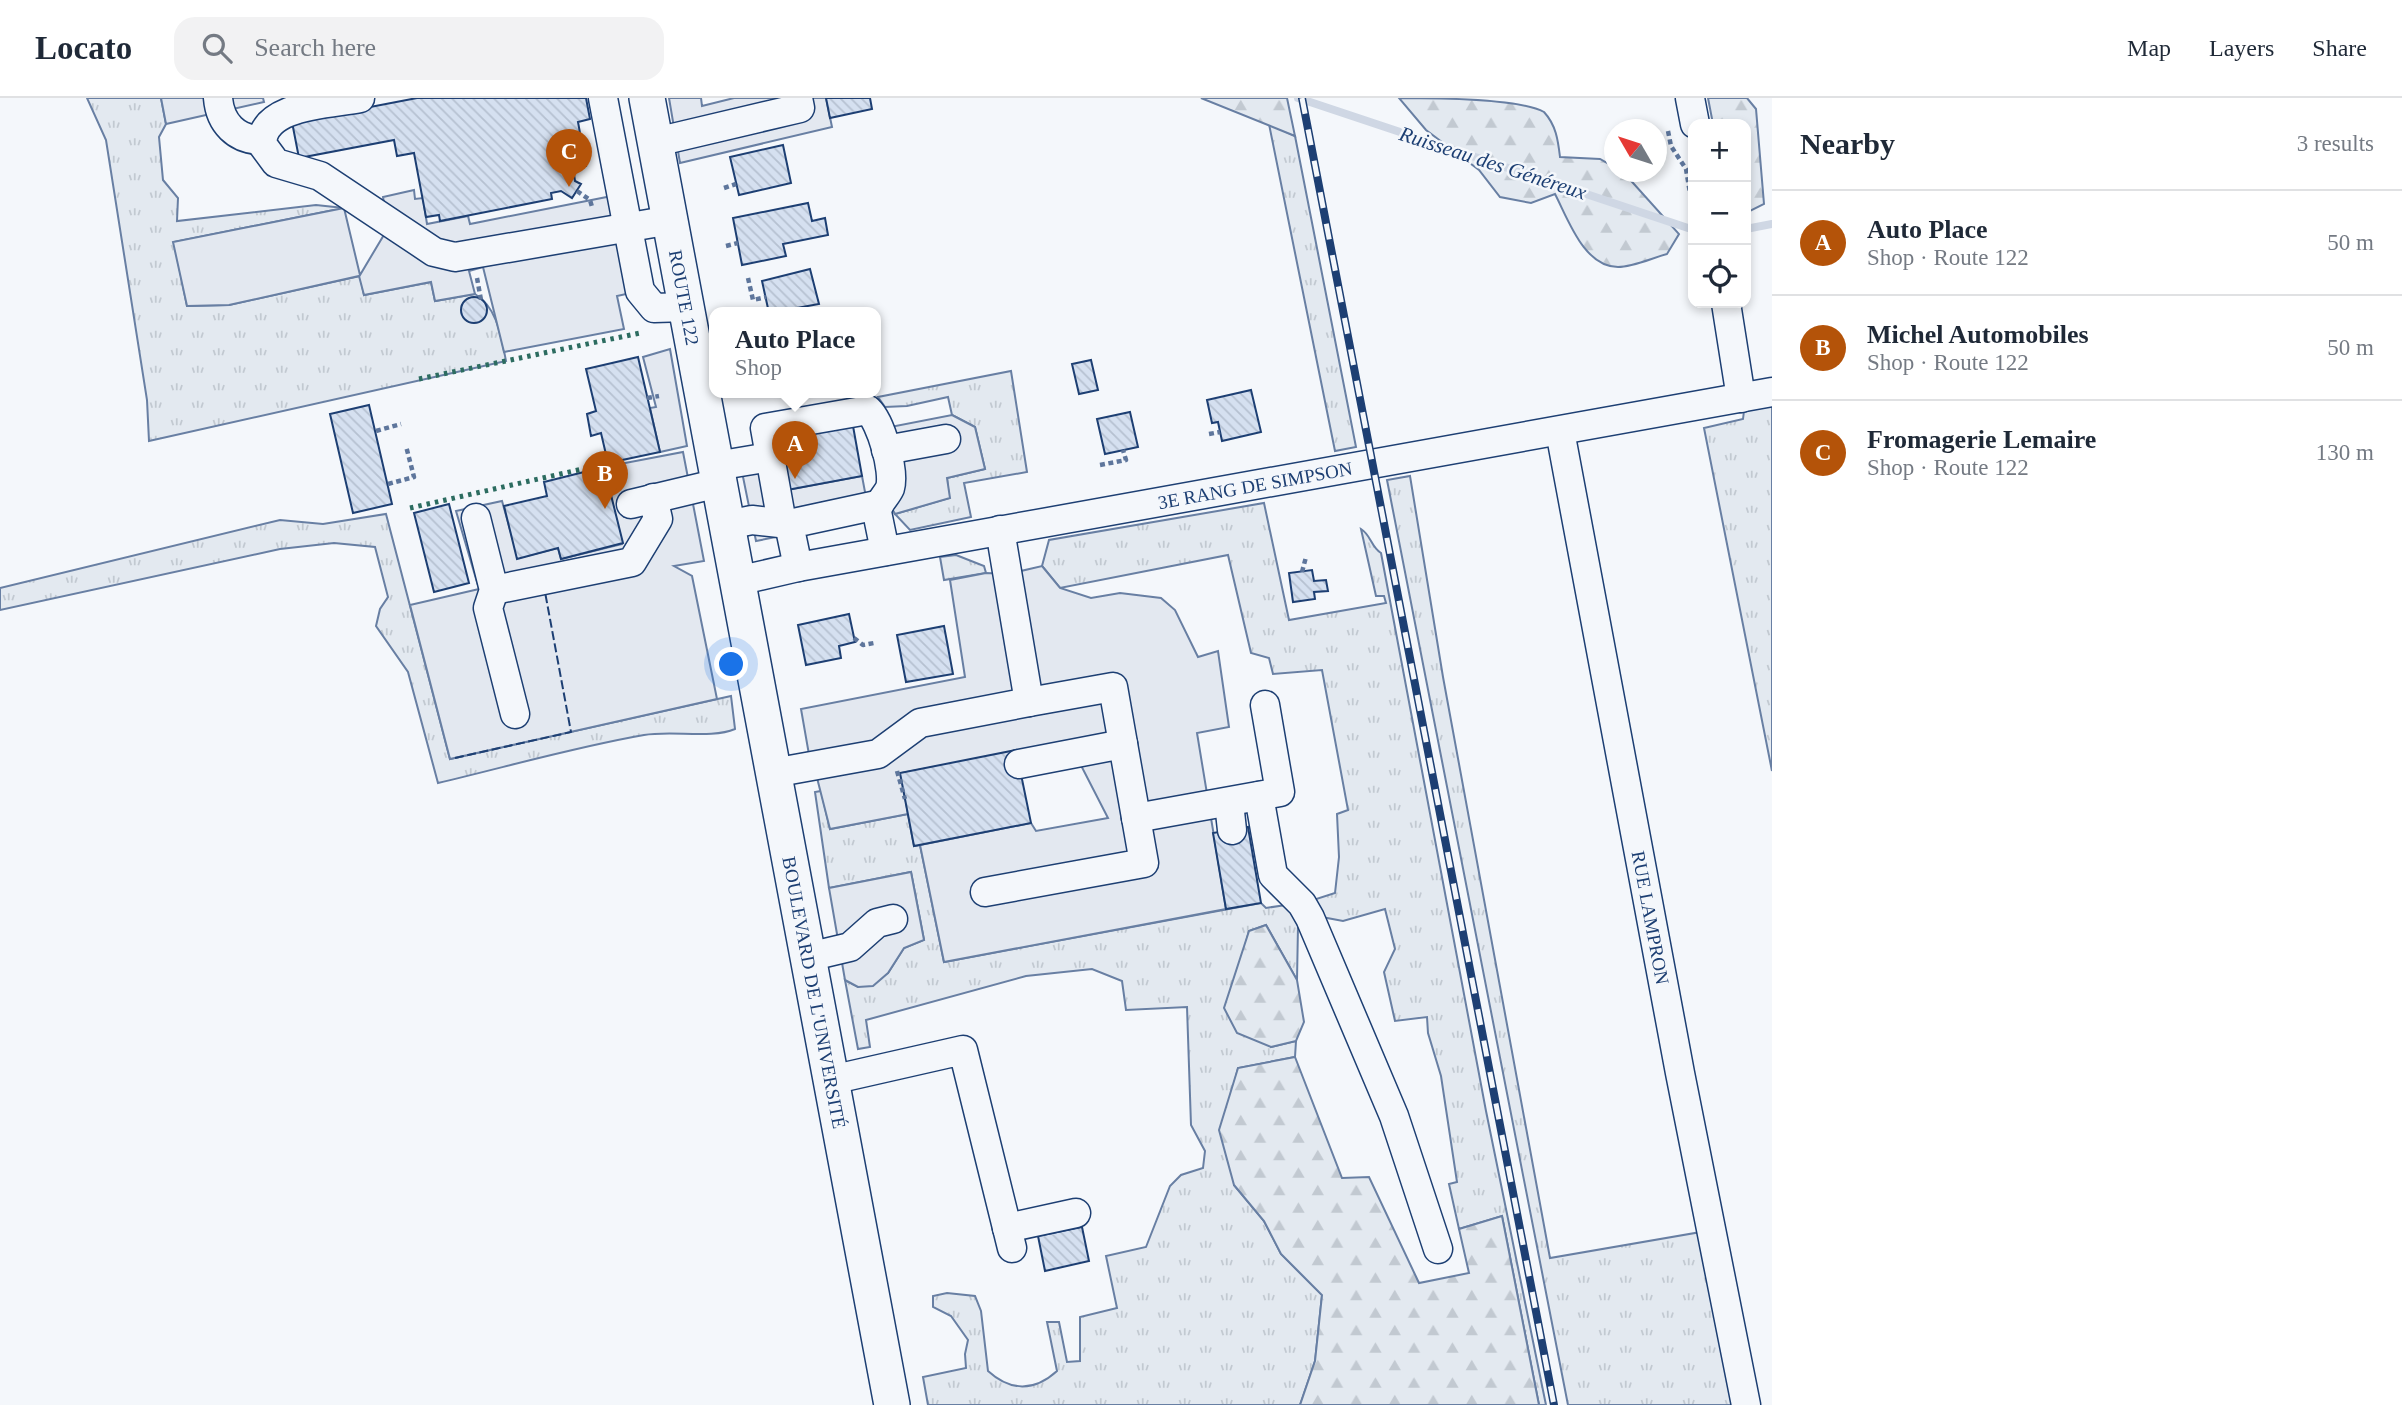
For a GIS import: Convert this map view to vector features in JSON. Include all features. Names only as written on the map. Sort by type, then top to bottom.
[{"type":"main road","name":"ROUTE 122","points":[[647,98],[737,581]]},
{"type":"main road","name":"BOULEVARD DE L'UNIVERSITÉ","points":[[737,581],[892,1405]]},
{"type":"street","points":[[218,98],[220,115],[230,127],[243,137],[262,140]]},
{"type":"street","points":[[360,98],[286,113],[271,120],[262,140],[267,154],[276,163],[320,176],[434,253],[471,257],[671,220]]},
{"type":"street","points":[[603,98],[640,291],[654,307],[687,307]]},
{"type":"street","points":[[656,142],[800,108],[799,98]]},
{"type":"street","points":[[1690,98],[1694,119]]},
{"type":"street","points":[[1727,308],[1741,398]]},
{"type":"street","name":"3E RANG DE SIMPSON","points":[[737,581],[798,567],[1000,530],[1772,393]]},
{"type":"street","points":[[727,525],[752,520],[786,523],[877,506],[890,488],[886,450],[872,413],[863,409],[765,428],[777,455],[786,523],[798,567]]},
{"type":"street","name":"RUE LAMPRON","points":[[1560,431],[1680,1073],[1746,1405]]},
{"type":"street","points":[[886,450],[947,439]]},
{"type":"street","points":[[494,590],[632,562],[658,519],[642,501],[777,455]]},
{"type":"street","points":[[877,506],[886,551]]},
{"type":"street","points":[[476,518],[494,590],[488,608],[516,714]]},
{"type":"street","points":[[1000,530],[1029,702]]},
{"type":"street","points":[[773,773],[878,754],[920,723],[1113,687],[1144,863],[985,892]]},
{"type":"street","points":[[1136,818],[1230,816],[1259,796],[1280,792],[1265,705]]},
{"type":"street","points":[[1019,764],[1123,744]]},
{"type":"street","points":[[1259,796],[1273,875],[1302,904],[1310,918],[1394,1116],[1438,1249]]},
{"type":"street","points":[[808,957],[850,947],[877,923],[892,919]]},
{"type":"street","points":[[831,1080],[963,1050],[1009,1238],[1076,1213]]},
{"type":"path","points":[[1667,127],[1671,146],[1686,169],[1688,182]]},
{"type":"path","points":[[724,188],[736,184]]},
{"type":"path","points":[[726,246],[738,243]]},
{"type":"path","points":[[748,278],[753,300],[766,297]]},
{"type":"path","points":[[647,398],[659,396]]},
{"type":"path","points":[[376,430],[401,424]]},
{"type":"path","points":[[1209,434],[1220,432]]},
{"type":"path","points":[[388,484],[414,477],[406,446]]},
{"type":"path","points":[[1100,465],[1126,460],[1123,450]]},
{"type":"path","points":[[1301,572],[1306,557]]},
{"type":"path","points":[[854,638],[863,645],[874,643]]},
{"type":"green space","points":[[87,98],[161,98],[166,124],[159,137],[163,180],[178,198],[177,221],[316,205],[344,208],[174,242],[187,306],[229,305],[360,276],[364,295],[431,282],[435,301],[475,294],[488,306],[497,323],[506,361],[149,441],[147,400],[106,140]]},
{"type":"green space","points":[[1201,98],[1287,98],[1295,136]]},
{"type":"green space","points":[[1399,98],[1496,101],[1532,107],[1544,112],[1554,127],[1560,157],[1604,161],[1604,182],[1632,182],[1679,234],[1667,254],[1630,266],[1606,265],[1596,259],[1579,240],[1555,194],[1531,203],[1500,197],[1479,170],[1426,130]]},
{"type":"green space","points":[[1708,98],[1747,98],[1756,109],[1764,204],[1751,210],[1751,119],[1712,119]]},
{"type":"green space","points":[[1269,124],[1295,136],[1356,447],[1335,451]]},
{"type":"green space","points":[[1011,371],[1027,472],[964,483],[971,517],[910,530],[895,514],[949,498],[947,478],[985,469],[975,427],[952,415],[948,397],[907,406],[885,407],[879,398]]},
{"type":"green space","points":[[1772,406],[1772,771],[1704,428],[1743,419],[1744,411]]},
{"type":"green space","points":[[1410,476],[1443,677],[1550,1258],[1701,1232],[1733,1405],[1568,1405],[1387,480]]},
{"type":"green space","points":[[1264,503],[1289,620],[1386,603],[1384,596],[1376,596],[1361,529],[1381,553],[1486,1111],[1546,1405],[1539,1405],[1502,1216],[1459,1229],[1449,1184],[1457,1182],[1441,1076],[1428,1033],[1427,1017],[1395,1021],[1384,972],[1395,949],[1385,909],[1343,921],[1322,917],[1313,900],[1335,893],[1339,857],[1337,814],[1348,810],[1322,670],[1273,674],[1269,658],[1251,653],[1228,555],[1060,588],[1042,566],[1049,540]]},
{"type":"green space","points":[[386,514],[450,759],[731,696],[735,729],[703,734],[644,735],[566,751],[438,783],[408,672],[376,626],[380,609],[388,597],[375,547],[334,543],[280,549],[0,610],[0,588],[280,520],[323,524]]},
{"type":"green space","points":[[956,555],[984,566],[986,573],[944,580],[940,557]]},
{"type":"green space","points":[[821,791],[830,829],[908,814],[914,846],[920,845],[944,962],[1261,903],[1266,908],[1292,904],[1298,926],[1297,980],[1266,925],[1249,931],[1241,961],[1271,1047],[1296,1041],[1295,1057],[1238,1068],[1231,1096],[1234,1185],[1264,1221],[1281,1254],[1322,1295],[1315,1361],[1300,1405],[928,1405],[923,1377],[966,1368],[968,1340],[951,1316],[933,1307],[933,1296],[947,1293],[975,1296],[981,1311],[988,1371],[1005,1382],[1022,1386],[1040,1383],[1057,1371],[1047,1322],[1059,1322],[1067,1362],[1080,1361],[1080,1317],[1117,1308],[1106,1256],[1146,1247],[1170,1186],[1181,1175],[1203,1168],[1205,1151],[1191,1125],[1187,1007],[1126,1010],[1122,981],[1092,969],[1026,976],[866,1020],[870,1047],[858,1049],[845,980],[858,987],[888,973],[904,948],[924,940],[911,872],[829,888],[815,792]]},
{"type":"green space","points":[[1266,925],[1297,980],[1304,1022],[1296,1041],[1271,1047],[1237,1033],[1224,1008],[1249,931]]},
{"type":"green space","points":[[1295,1057],[1342,1178],[1369,1177],[1419,1283],[1469,1273],[1459,1229],[1502,1216],[1539,1405],[1300,1405],[1315,1361],[1322,1295],[1281,1254],[1264,1221],[1234,1185],[1219,1130],[1238,1068]]},
{"type":"shaded area","points":[[161,98],[263,98],[264,102],[166,124]]},
{"type":"shaded area","points":[[669,98],[701,98],[702,106],[734,98],[826,98],[832,127],[680,163]]},
{"type":"shaded area","points":[[414,190],[415,199],[423,198],[427,224],[468,216],[470,224],[622,194],[640,291],[617,296],[624,329],[504,352],[483,267],[469,271],[475,294],[435,301],[431,282],[364,295],[359,276],[229,305],[187,306],[173,242],[344,208],[360,275],[391,223],[387,220],[383,197]]},
{"type":"shaded area","points":[[670,349],[687,446],[660,452],[650,408],[656,407],[643,357]]},
{"type":"shaded area","points":[[952,415],[975,427],[985,469],[947,478],[950,498],[895,514],[885,496],[880,429]]},
{"type":"shaded area","points":[[683,452],[704,561],[674,566],[692,576],[717,699],[450,759],[410,605],[479,589],[456,511],[502,501],[518,558],[558,548],[561,559],[622,544],[604,467]]},
{"type":"shaded area","points":[[770,457],[787,490],[862,476],[868,508],[791,534],[756,541],[740,462]]},
{"type":"shaded area","points":[[1042,566],[1060,588],[1091,598],[1120,593],[1161,598],[1175,610],[1198,657],[1218,651],[1229,727],[1197,733],[1226,909],[944,962],[920,845],[1031,823],[1036,831],[1108,818],[1069,742],[901,773],[908,814],[830,829],[814,766],[811,766],[801,709],[965,677],[950,580],[986,573],[1008,574]]},
{"type":"shaded area","points":[[911,872],[924,940],[904,948],[888,973],[873,986],[858,987],[845,980],[829,888]]},
{"type":"building","points":[[417,98],[586,98],[590,119],[578,122],[586,166],[573,168],[575,181],[581,184],[572,198],[561,191],[551,193],[552,199],[440,221],[439,215],[426,217],[414,153],[397,156],[394,140],[299,158],[292,122]]},
{"type":"building","points":[[826,98],[870,98],[872,109],[830,118]]},
{"type":"building","points":[[783,145],[791,183],[739,195],[730,157]]},
{"type":"building","points":[[808,203],[812,221],[825,218],[828,235],[783,244],[786,256],[742,265],[733,218]]},
{"type":"building","points":[[810,269],[819,304],[768,307],[762,281]]},
{"type":"building","points":[[474,297],[483,301],[487,310],[483,319],[474,323],[465,319],[461,310],[465,301]]},
{"type":"building","points":[[638,357],[660,452],[608,463],[601,433],[591,436],[587,414],[596,411],[586,369]]},
{"type":"building","points":[[1091,360],[1098,390],[1079,394],[1072,364]]},
{"type":"building","points":[[1251,390],[1261,432],[1222,441],[1218,422],[1212,423],[1207,400]]},
{"type":"building","points":[[369,405],[392,504],[353,513],[330,414]]},
{"type":"building","points":[[1130,412],[1138,447],[1105,454],[1097,419]]},
{"type":"building","points":[[853,426],[862,476],[787,490],[778,439]]},
{"type":"building","points":[[604,467],[623,543],[561,559],[558,548],[517,559],[504,506],[547,496],[544,482]]},
{"type":"building","points":[[449,504],[469,583],[434,592],[414,513]]},
{"type":"building","points":[[1312,570],[1314,581],[1326,580],[1328,591],[1314,592],[1315,599],[1293,602],[1289,573]]},
{"type":"building","points":[[849,614],[855,642],[839,646],[841,658],[806,665],[798,625]]},
{"type":"building","points":[[944,626],[953,674],[906,682],[897,635]]},
{"type":"building","points":[[1016,750],[1031,823],[914,846],[900,773]]},
{"type":"building","points":[[1248,827],[1261,903],[1226,909],[1213,833]]},
{"type":"building","points":[[1082,1227],[1089,1261],[1045,1271],[1038,1236]]},
{"type":"waterway","name":"Ruisseau des Généreux","points":[[1298,98],[1688,228]]},
{"type":"waterway","name":"Ruisseau des Généreux","points":[[1751,228],[1772,224]]},
{"type":"railway","points":[[1302,98],[1554,1405]]},
{"type":"hedge","points":[[419,379],[640,333]]},
{"type":"hedge","points":[[410,508],[587,468]]},
{"type":"fence","points":[[455,758],[571,732],[545,592]]},
{"type":"place","name":"Fromagerie Lemaire","points":[[569,187]]},
{"type":"place","name":"Auto Place","points":[[795,479]]},
{"type":"place","name":"Michel Automobiles","points":[[605,509]]}]
